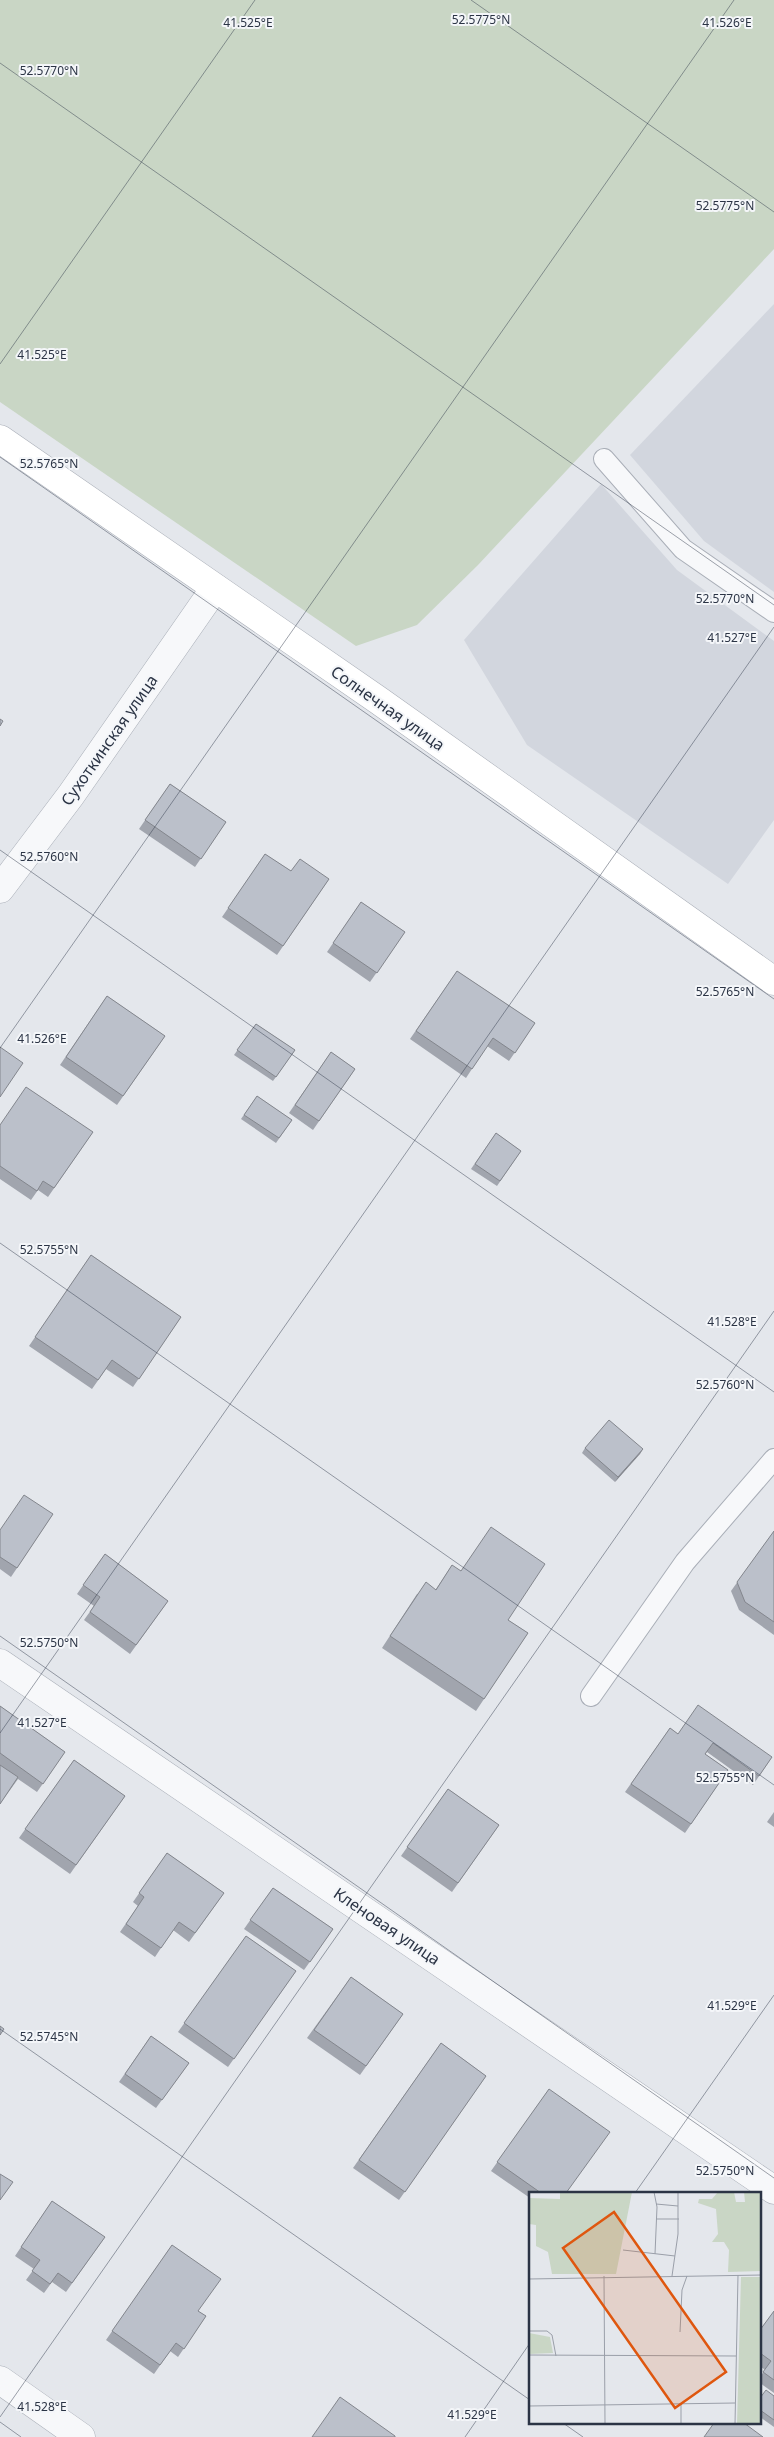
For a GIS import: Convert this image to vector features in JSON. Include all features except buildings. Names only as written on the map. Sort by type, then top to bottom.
[{"type":"street","name":"Солнечная улица","points":[[0,439],[386,706],[774,981]]},
{"type":"street","name":"Сухоткинская улица","points":[[0,889],[71,796],[215,588]]},
{"type":"street","name":"Кленовая улица","points":[[0,1663],[774,2190]]},
{"type":"street","points":[[0,2380],[81,2437]]},
{"type":"lane","points":[[604,459],[683,549],[774,612]]},
{"type":"lane","points":[[590,1696],[685,1562],[774,1459]]},
{"type":"shaded area","points":[[774,304],[774,592],[704,541],[630,455]]},
{"type":"shaded area","points":[[601,484],[677,570],[774,641],[774,820],[728,884],[527,745],[464,640]]},
{"type":"green space","points":[[0,0],[774,0],[774,249],[478,565],[417,625],[356,646],[0,402]]}]
